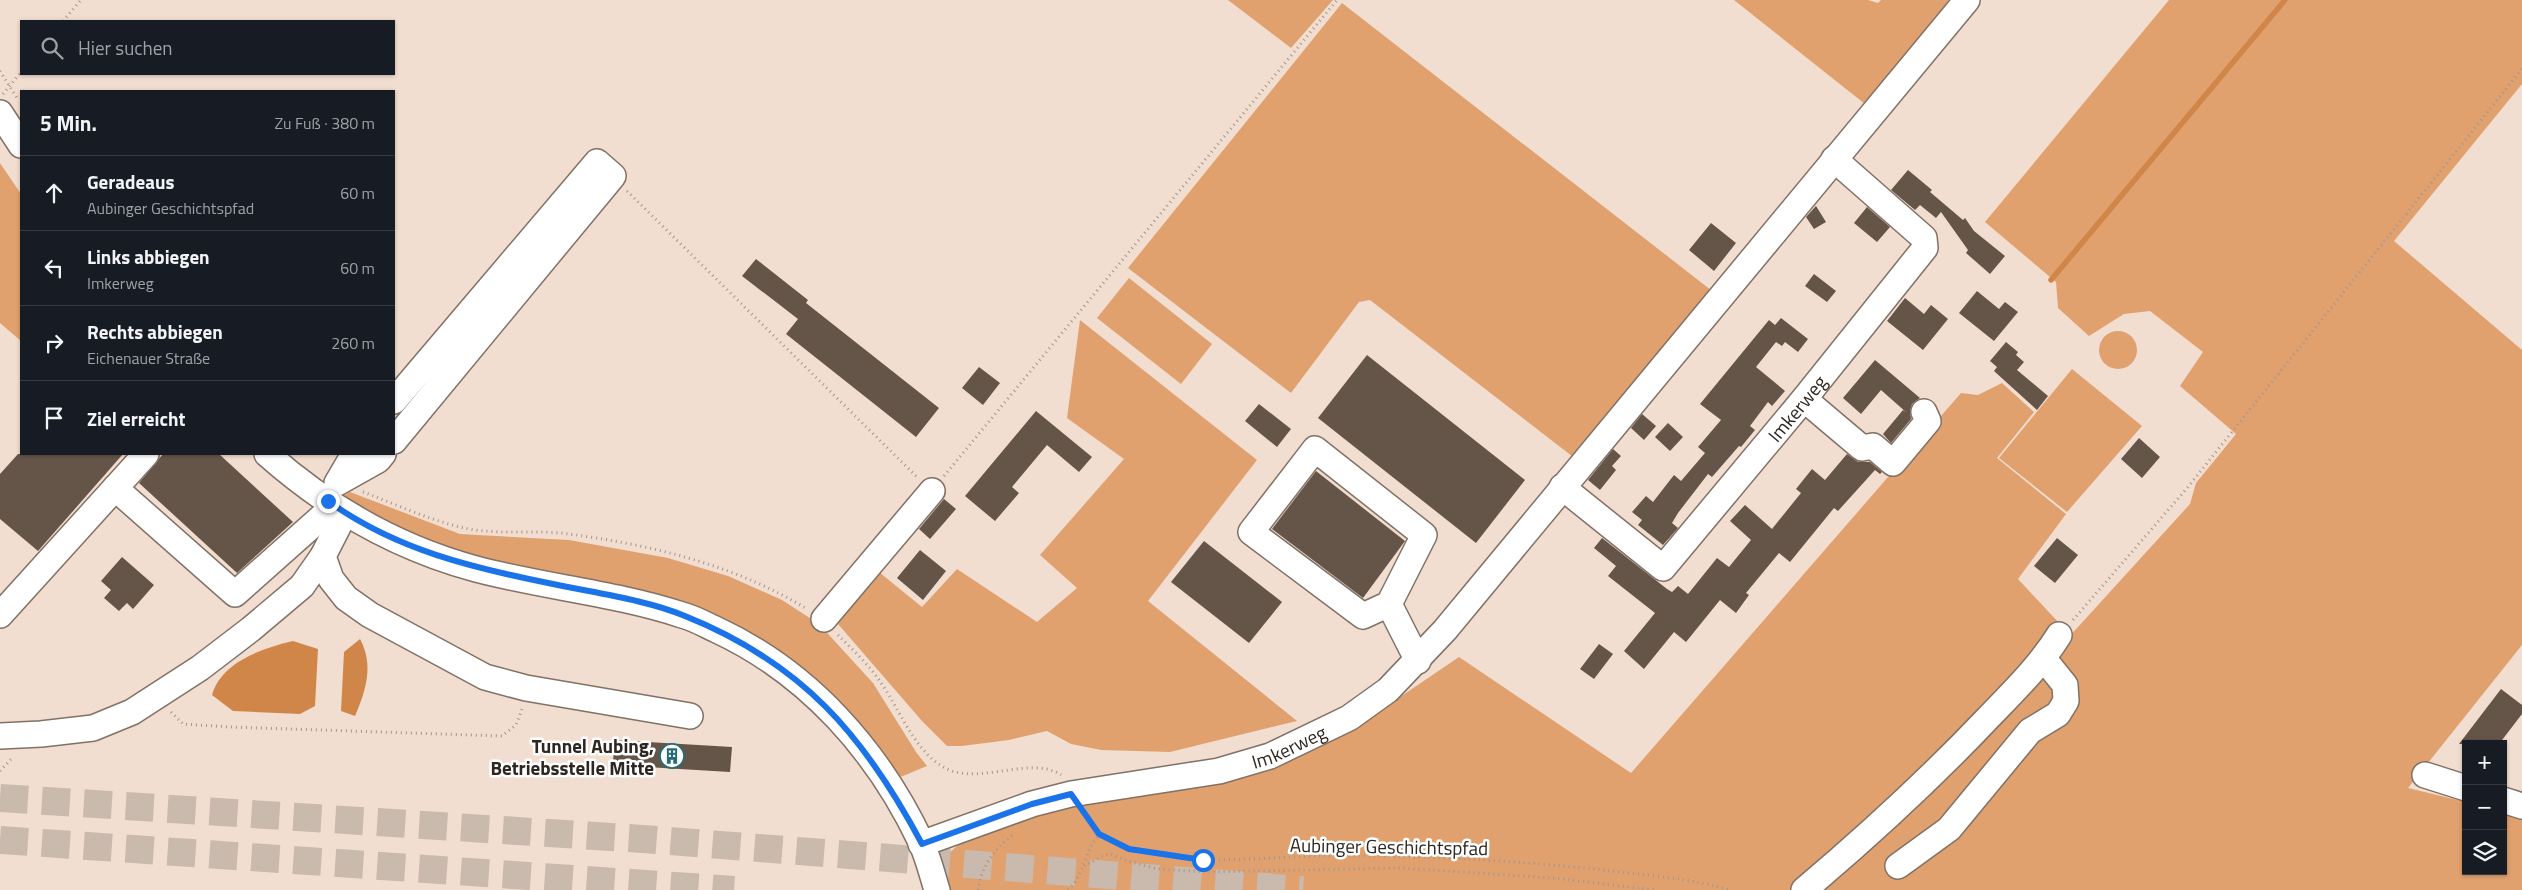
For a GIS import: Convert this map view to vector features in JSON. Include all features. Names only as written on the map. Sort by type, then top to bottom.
[{"type":"street","name":"Imkerweg","points":[[922,844],[1032,804],[1071,794],[1219,771],[1270,756],[1311,738],[1349,718],[1388,690],[1418,661],[1967,0]]},
{"type":"street","points":[[0,114],[20,144]]},
{"type":"street","name":"Imkerweg","points":[[1562,487],[1663,568],[1804,399],[1925,248],[1924,238],[1834,159]]},
{"type":"street","points":[[395,400],[597,162],[613,176],[395,440]]},
{"type":"street","points":[[1804,399],[1862,448],[1873,446],[1893,463],[1928,421],[1924,412]]},
{"type":"street","points":[[1315,449],[1424,535],[1389,604],[1363,616],[1251,532],[1315,449]]},
{"type":"street","points":[[0,615],[145,455]]},
{"type":"street","points":[[268,455],[292,476],[423,552],[477,569],[623,599],[684,615],[738,640],[778,664],[814,694],[846,727],[898,799],[922,844],[937,890]]},
{"type":"street","points":[[0,736],[41,734],[93,728],[132,712],[160,695],[259,623],[302,586],[323,556],[336,501],[354,455]]},
{"type":"street","points":[[115,488],[235,594],[336,501],[382,455]]},
{"type":"street","points":[[824,619],[932,491]]},
{"type":"street","points":[[323,556],[331,579],[346,598],[370,614],[485,677],[526,688],[690,716]]},
{"type":"street","points":[[1389,604],[1418,661]]},
{"type":"street","points":[[1804,890],[1876,830],[1941,768],[2044,660],[2059,635]]},
{"type":"street","points":[[1898,866],[1949,829],[2030,731],[2058,714],[2066,701],[2065,685],[2044,660]]},
{"type":"street","points":[[2425,775],[2462,787]]},
{"type":"street","points":[[2507,801],[2522,806]]},
{"type":"path","points":[[64,20],[81,0]]},
{"type":"path","points":[[613,176],[932,491],[1337,0]]},
{"type":"path","points":[[2059,635],[2188,487],[2522,69]]},
{"type":"path","points":[[0,71],[20,103]]},
{"type":"path","points":[[9,86],[20,73]]},
{"type":"path","points":[[336,501],[460,527],[513,532],[568,534],[669,552],[729,571],[785,596],[824,619]]},
{"type":"path","name":"Aubinger Geschichtspfad","points":[[824,619],[878,679],[922,748],[935,762],[953,771],[978,774],[1038,768],[1055,770],[1063,776],[1071,794],[1099,834],[1129,849],[1203,860],[1398,856],[1555,865],[1688,881],[1728,890]]},
{"type":"path","points":[[160,695],[173,716],[183,724],[502,736],[516,724],[522,713],[524,701]]},
{"type":"path","points":[[978,890],[980,876],[988,861],[1002,844],[1014,834]]},
{"type":"path","points":[[1068,890],[1080,876],[1093,842],[1099,834]]},
{"type":"path","points":[[1084,866],[1105,854],[1111,854],[1126,861],[1158,868],[1197,871],[1243,872],[1399,868],[1553,878],[1656,890]]},
{"type":"shaded area","points":[[1228,0],[1333,0],[1291,48]]},
{"type":"shaded area","points":[[1734,0],[1868,0],[1878,3],[1881,0],[1948,0],[1950,13],[1870,108]]},
{"type":"shaded area","points":[[2169,0],[2522,0],[2522,84],[2394,241],[2522,350],[2522,645],[2408,788],[2462,801],[2462,875],[2507,875],[2507,812],[2522,816],[2522,890],[948,890],[940,861],[965,839],[1057,805],[1228,781],[1269,769],[1350,731],[1459,657],[1631,773],[1961,393],[1978,395],[2002,383],[2034,412],[1997,458],[2066,514],[2018,579],[2060,624],[2068,638],[2190,504],[2196,483],[2236,434],[2180,386],[2203,352],[2150,311],[2124,314],[2089,336],[2058,308],[2056,282],[1985,222]]},
{"type":"shaded area","points":[[1342,3],[1716,294],[1577,460],[1370,300],[1359,302],[1291,393],[1128,268]]},
{"type":"shaded area","points":[[0,163],[20,193],[20,340],[0,323]]},
{"type":"shaded area","points":[[1129,278],[1212,344],[1181,384],[1097,318]]},
{"type":"shaded area","points":[[1080,320],[1257,460],[1148,601],[1297,721],[1170,752],[1101,750],[1071,744],[1047,731],[1009,740],[947,746],[922,721],[838,624],[845,605],[874,568],[922,607],[957,569],[1037,622],[1077,588],[1040,555],[1124,459],[1067,418]]},
{"type":"shaded area","points":[[2118,331],[2131,337],[2137,350],[2131,363],[2118,369],[2105,363],[2099,350],[2105,337]]},
{"type":"shaded area","points":[[2072,369],[2142,426],[2067,512],[1999,458]]},
{"type":"shaded area","points":[[350,492],[460,534],[569,540],[668,558],[728,576],[782,600],[819,624],[873,683],[916,752],[927,766],[898,778],[776,650],[422,540],[344,499],[345,495]]},
{"type":"shaded area","points":[[360,639],[367,658],[367,678],[355,716],[341,711],[344,652]]},
{"type":"shaded area","points":[[293,641],[318,649],[315,706],[300,714],[233,711],[212,695],[217,683],[234,665],[257,652]]},
{"type":"building","points":[[1908,170],[1963,220],[1965,218],[1974,231],[2005,256],[1990,274],[1966,253],[1968,250],[1941,212],[1936,218],[1920,205],[1915,210],[1891,190]]},
{"type":"building","points":[[1816,206],[1826,222],[1814,229],[1806,217]]},
{"type":"building","points":[[1867,207],[1890,227],[1877,242],[1854,223]]},
{"type":"building","points":[[1711,223],[1736,243],[1714,271],[1689,250]]},
{"type":"building","points":[[756,259],[808,300],[806,303],[939,408],[916,437],[786,334],[798,319],[742,276]]},
{"type":"building","points":[[1814,274],[1836,291],[1827,302],[1805,286]]},
{"type":"building","points":[[1977,291],[1999,309],[2005,302],[2018,312],[1994,341],[1959,313]]},
{"type":"building","points":[[1905,298],[1924,314],[1931,305],[1948,319],[1923,350],[1887,321]]},
{"type":"building","points":[[1781,318],[1808,339],[1798,352],[1785,342],[1782,346],[1776,342],[1756,367],[1785,391],[1772,406],[1768,402],[1750,426],[1755,430],[1741,447],[1739,446],[1712,477],[1708,474],[1678,513],[1672,523],[1678,528],[1663,545],[1638,525],[1642,520],[1632,512],[1646,496],[1653,502],[1674,475],[1681,481],[1705,453],[1698,447],[1721,420],[1700,404],[1769,320],[1775,325]]},
{"type":"building","points":[[2006,342],[2018,352],[2016,355],[2024,362],[2017,370],[2048,396],[2037,410],[1994,371],[1997,367],[1990,361]]},
{"type":"building","points":[[1367,355],[1525,480],[1476,543],[1318,418]]},
{"type":"building","points":[[1875,360],[1920,398],[1912,404],[1910,411],[1911,419],[1891,443],[1883,434],[1903,410],[1907,413],[1881,390],[1861,414],[1843,398]]},
{"type":"building","points":[[979,367],[1000,383],[983,405],[962,388]]},
{"type":"building","points":[[1259,404],[1291,429],[1277,447],[1245,421]]},
{"type":"building","points":[[1036,411],[1092,457],[1079,472],[1047,445],[1012,487],[1019,493],[995,521],[965,496]]},
{"type":"building","points":[[1642,414],[1656,426],[1644,440],[1631,428]]},
{"type":"building","points":[[1668,423],[1683,437],[1670,451],[1655,437]]},
{"type":"building","points":[[2139,438],[2160,457],[2142,478],[2121,459]]},
{"type":"building","points":[[1613,449],[1621,456],[1612,466],[1616,470],[1600,490],[1588,480]]},
{"type":"building","points":[[18,454],[122,455],[38,551],[0,519],[0,474]]},
{"type":"building","points":[[1847,454],[1858,462],[1870,462],[1882,472],[1880,474],[1875,470],[1838,511],[1834,508],[1790,562],[1779,553],[1746,593],[1749,595],[1736,613],[1720,600],[1686,642],[1674,632],[1644,669],[1624,651],[1655,613],[1608,576],[1616,566],[1594,548],[1602,538],[1667,589],[1672,592],[1678,586],[1688,594],[1717,558],[1729,567],[1751,540],[1730,521],[1745,505],[1772,529],[1801,493],[1796,489],[1812,469],[1825,480]]},
{"type":"building","points":[[162,455],[220,455],[293,522],[237,573],[139,483]]},
{"type":"building","points":[[1316,471],[1405,541],[1363,598],[1272,529]]},
{"type":"building","points":[[944,499],[956,509],[930,539],[919,529]]},
{"type":"building","points":[[2057,538],[2078,555],[2055,583],[2034,566]]},
{"type":"building","points":[[1204,541],[1282,602],[1249,643],[1171,582]]},
{"type":"building","points":[[920,550],[946,571],[923,600],[897,578]]},
{"type":"building","points":[[122,557],[154,585],[133,609],[127,603],[119,611],[104,598],[111,590],[101,581]]},
{"type":"building","points":[[1599,644],[1613,654],[1594,679],[1580,669]]},
{"type":"building","points":[[2501,689],[2522,705],[2522,714],[2502,740],[2462,740]]},
{"type":"building","name":"Tunnel Aubing, Betriebsstelle Mitte","points":[[614,740],[732,747],[730,772],[613,765]]},
{"type":"waterway","points":[[2051,280],[2285,0]]},
{"type":"tunnel","points":[[0,798],[643,839],[1303,890]]},
{"type":"tunnel","points":[[0,840],[734,890]]},
{"type":"place","name":"Tunnel Aubing, Betriebsstelle Mitte","points":[[672,756]]},
{"type":"route","points":[[328,501],[345,513],[380,532],[423,552],[477,569],[623,599],[684,615],[738,640],[778,664],[814,694],[846,727],[874,763],[898,799],[922,844],[1032,804],[1071,794],[1099,834],[1129,849],[1203,860]]}]
